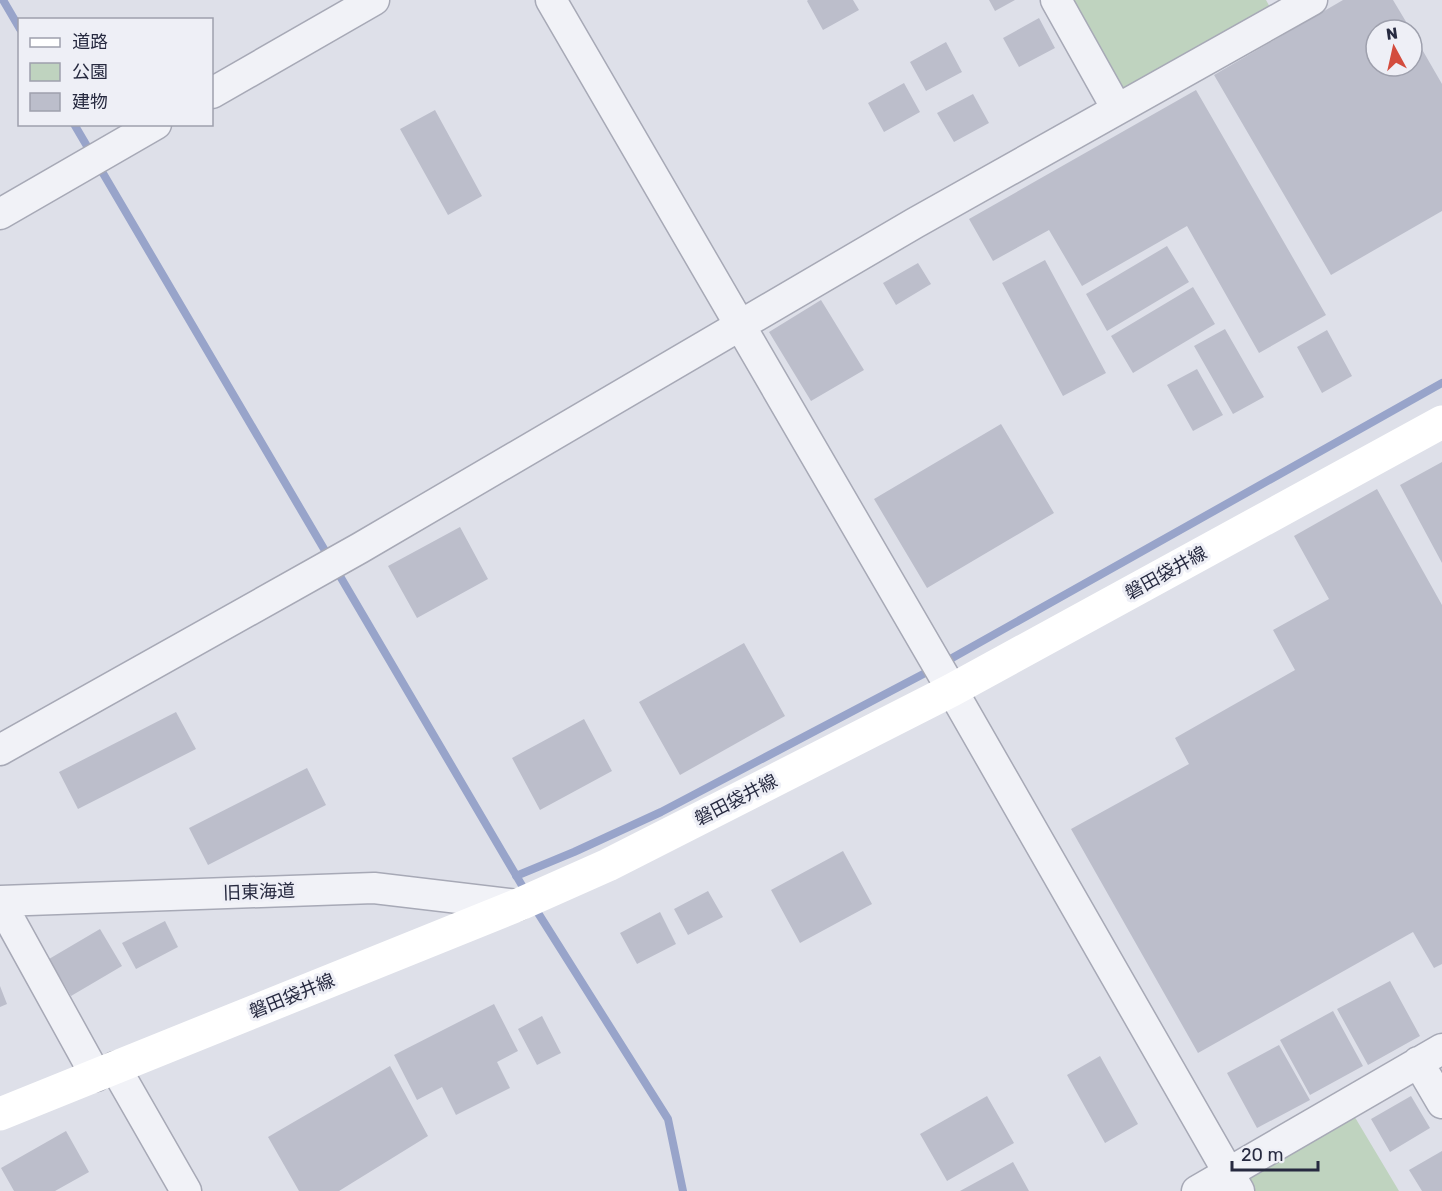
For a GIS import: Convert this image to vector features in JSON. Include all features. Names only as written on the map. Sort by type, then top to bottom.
[{"type":"main road","name":"磐田袋井線","points":[[0,1114],[518,905],[629,855],[952,690],[1442,422]]},
{"type":"street","points":[[213,92],[374,0]]},
{"type":"street","points":[[551,0],[952,690],[1233,1182]]},
{"type":"street","points":[[1056,0],[1117,110]]},
{"type":"street","points":[[0,750],[360,548],[915,223],[1312,0]]},
{"type":"street","points":[[0,214],[153,126]]},
{"type":"street","name":"旧東海道","points":[[0,902],[375,888],[518,905]]},
{"type":"street","points":[[0,902],[106,1072],[186,1191]]},
{"type":"street","points":[[1197,1191],[1233,1182],[1430,1056],[1442,1103]]},
{"type":"green space","points":[[1070,0],[1266,0],[1272,11],[1125,95]]},
{"type":"green space","points":[[1347,1104],[1399,1191],[1254,1191],[1240,1167]]},
{"type":"building","points":[[808,0],[853,0],[859,10],[823,30]]},
{"type":"building","points":[[989,0],[1015,0],[995,11]]},
{"type":"building","points":[[1343,0],[1393,0],[1404,18],[1364,18],[1364,78],[1424,78],[1424,53],[1442,84],[1442,211],[1331,275],[1214,75]]},
{"type":"building","points":[[1039,18],[1055,48],[1019,67],[1003,38]]},
{"type":"building","points":[[946,42],[962,72],[926,91],[910,62]]},
{"type":"building","points":[[904,83],[920,112],[884,132],[868,103]]},
{"type":"building","points":[[1196,90],[1326,315],[1259,353],[1187,226],[1082,286],[1049,230],[993,261],[969,219]]},
{"type":"building","points":[[973,94],[989,123],[954,142],[937,113]]},
{"type":"building","points":[[435,110],[482,196],[448,215],[400,129]]},
{"type":"building","points":[[1167,246],[1189,282],[1107,331],[1086,294]]},
{"type":"building","points":[[1045,260],[1106,373],[1063,396],[1002,283]]},
{"type":"building","points":[[918,263],[931,284],[896,305],[883,283]]},
{"type":"building","points":[[1193,287],[1215,324],[1133,373],[1111,336]]},
{"type":"building","points":[[821,300],[864,370],[811,401],[769,332]]},
{"type":"building","points":[[1225,329],[1264,397],[1233,414],[1194,346]]},
{"type":"building","points":[[1327,330],[1352,376],[1322,393],[1297,347]]},
{"type":"building","points":[[1197,369],[1223,415],[1193,431],[1167,385]]},
{"type":"building","points":[[1001,424],[1054,513],[927,588],[874,499]]},
{"type":"building","points":[[1442,462],[1442,563],[1400,485]]},
{"type":"building","points":[[1377,489],[1442,605],[1442,964],[1434,968],[1413,932],[1198,1053],[1071,829],[1189,764],[1175,738],[1295,670],[1273,630],[1329,599],[1294,536]]},
{"type":"building","points":[[460,527],[488,579],[417,618],[388,566]]},
{"type":"building","points":[[744,643],[785,716],[680,775],[639,702]]},
{"type":"building","points":[[176,712],[196,749],[78,809],[59,772]]},
{"type":"building","points":[[584,719],[612,771],[540,810],[512,758]]},
{"type":"building","points":[[307,768],[326,805],[208,865],[189,828]]},
{"type":"building","points":[[843,851],[872,904],[800,943],[771,890]]},
{"type":"building","points":[[708,891],[723,917],[688,935],[674,909]]},
{"type":"building","points":[[660,912],[676,944],[637,964],[620,933]]},
{"type":"building","points":[[165,921],[178,947],[136,969],[122,943]]},
{"type":"building","points":[[100,929],[122,966],[71,996],[49,959]]},
{"type":"building","points":[[1390,981],[1420,1036],[1368,1065],[1337,1009]]},
{"type":"building","points":[[0,986],[7,1004],[0,1007]]},
{"type":"building","points":[[494,1004],[518,1051],[497,1062],[510,1088],[456,1115],[442,1087],[417,1100],[394,1055]]},
{"type":"building","points":[[1333,1011],[1363,1066],[1310,1095],[1280,1040]]},
{"type":"building","points":[[542,1016],[561,1053],[537,1065],[518,1029]]},
{"type":"building","points":[[1279,1045],[1310,1100],[1257,1128],[1227,1073]]},
{"type":"building","points":[[1100,1056],[1138,1124],[1105,1143],[1067,1075]]},
{"type":"building","points":[[390,1066],[428,1136],[339,1191],[299,1191],[268,1137]]},
{"type":"building","points":[[987,1096],[1014,1143],[947,1181],[920,1134]]},
{"type":"building","points":[[1411,1096],[1430,1128],[1390,1152],[1371,1119]]},
{"type":"building","points":[[66,1131],[89,1172],[55,1191],[14,1191],[1,1168]]},
{"type":"building","points":[[1442,1151],[1442,1191],[1422,1191],[1409,1170]]},
{"type":"building","points":[[1013,1162],[1029,1191],[960,1191]]},
{"type":"waterway","points":[[3,0],[18,26]]},
{"type":"waterway","points":[[75,126],[527,894]]},
{"type":"waterway","points":[[945,662],[1442,383]]},
{"type":"waterway","points":[[516,876],[661,812],[929,671]]},
{"type":"waterway","points":[[533,905],[668,1119],[683,1191]]}]
